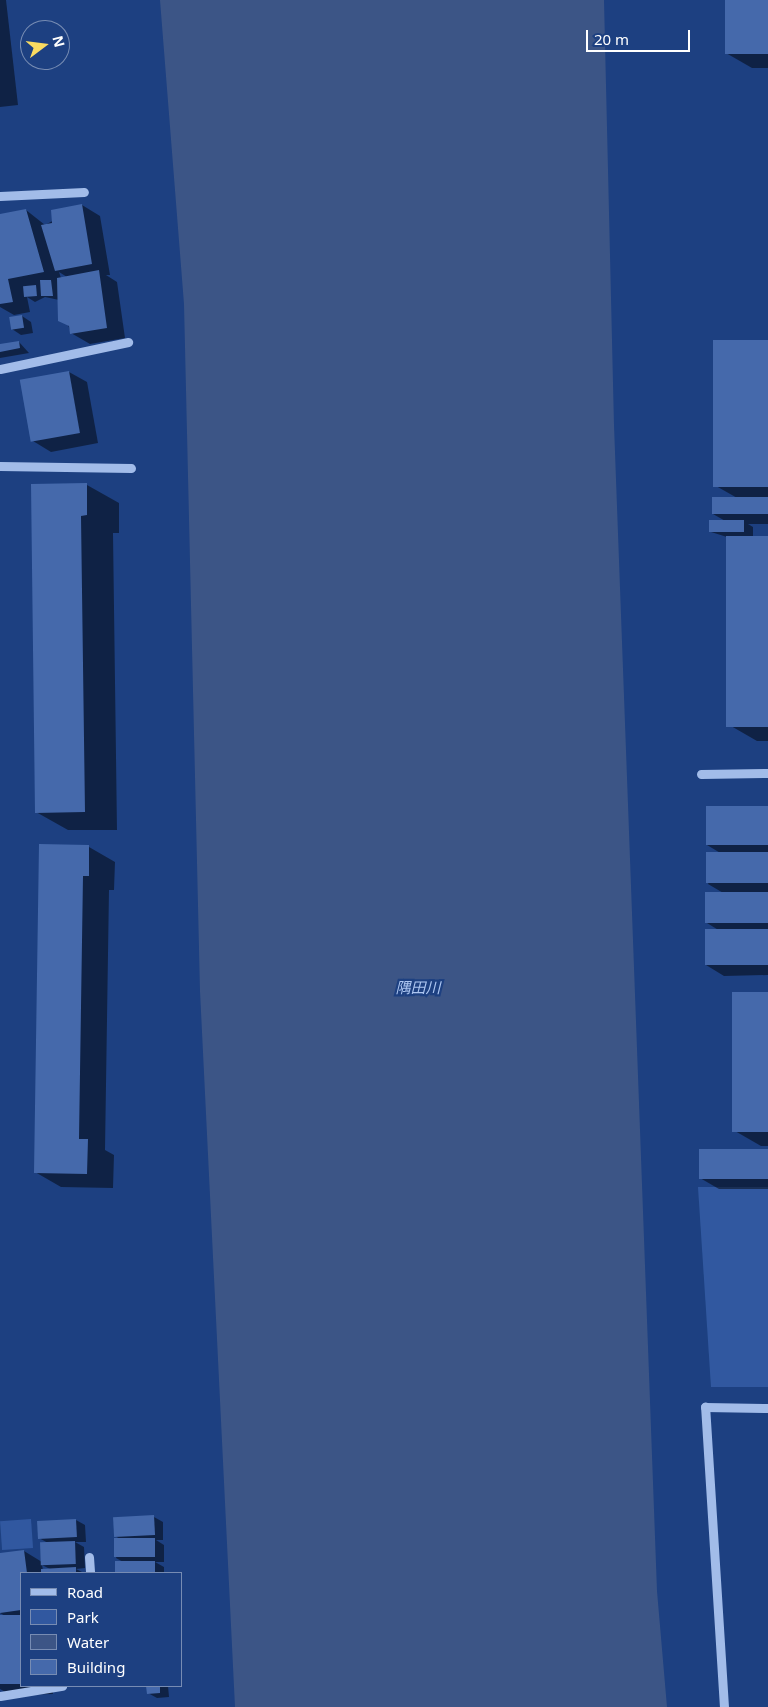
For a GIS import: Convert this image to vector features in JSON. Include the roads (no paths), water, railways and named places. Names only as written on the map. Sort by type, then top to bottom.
[{"type":"street","points":[[0,196],[84,192]]},
{"type":"street","points":[[0,370],[128,342]]},
{"type":"street","points":[[0,466],[131,468]]},
{"type":"street","points":[[701,774],[768,774]]},
{"type":"street","points":[[724,1707],[705,1407],[768,1408]]},
{"type":"street","points":[[89,1557],[90,1572]]},
{"type":"street","points":[[0,1696],[56,1687]]},
{"type":"water","name":"隅田川","points":[[160,0],[604,0],[614,425],[657,1591],[667,1707],[235,1707],[200,991],[184,304]]}]
